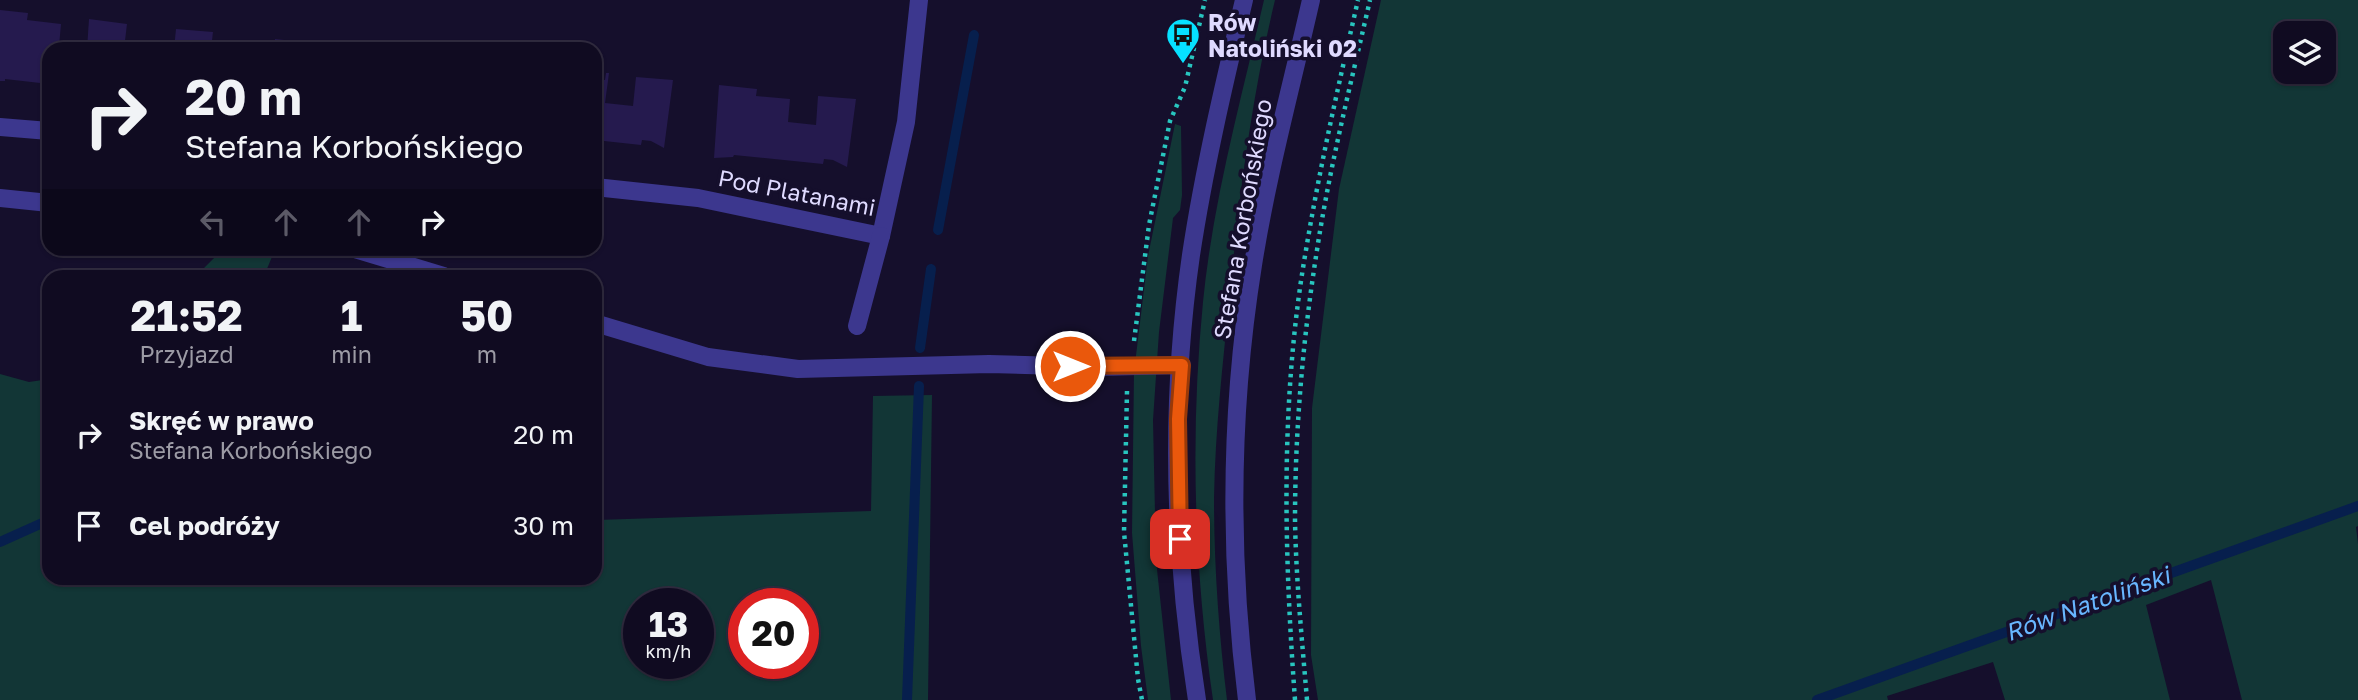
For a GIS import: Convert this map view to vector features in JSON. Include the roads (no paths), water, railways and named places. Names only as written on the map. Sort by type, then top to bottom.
[{"type":"street","name":"Pod Platanami","points":[[602,188],[698,198],[881,236],[906,122],[919,0]]},
{"type":"street","name":"Stefana Korbońskiego","points":[[1197,700],[1189,651],[1181,560],[1178,419],[1195,232],[1244,0]]},
{"type":"street","name":"Stefana Korbońskiego","points":[[1247,700],[1240,645],[1234,498],[1243,342],[1253,265],[1266,197],[1311,0]]},
{"type":"street","points":[[0,127],[42,130]]},
{"type":"street","points":[[0,198],[42,202]]},
{"type":"street","points":[[857,326],[881,236]]},
{"type":"street","points":[[378,256],[424,270]]},
{"type":"street","points":[[602,325],[708,358],[797,369],[1182,365]]},
{"type":"waterway","points":[[938,230],[974,35]]},
{"type":"waterway","points":[[920,348],[931,269]]},
{"type":"waterway","points":[[907,700],[919,386]]},
{"type":"waterway","name":"Rów Natoliński","points":[[1817,700],[2358,506]]},
{"type":"waterway","points":[[0,542],[42,523]]},
{"type":"place","name":"Rów Natoliński 02","points":[[1183,65]]}]
